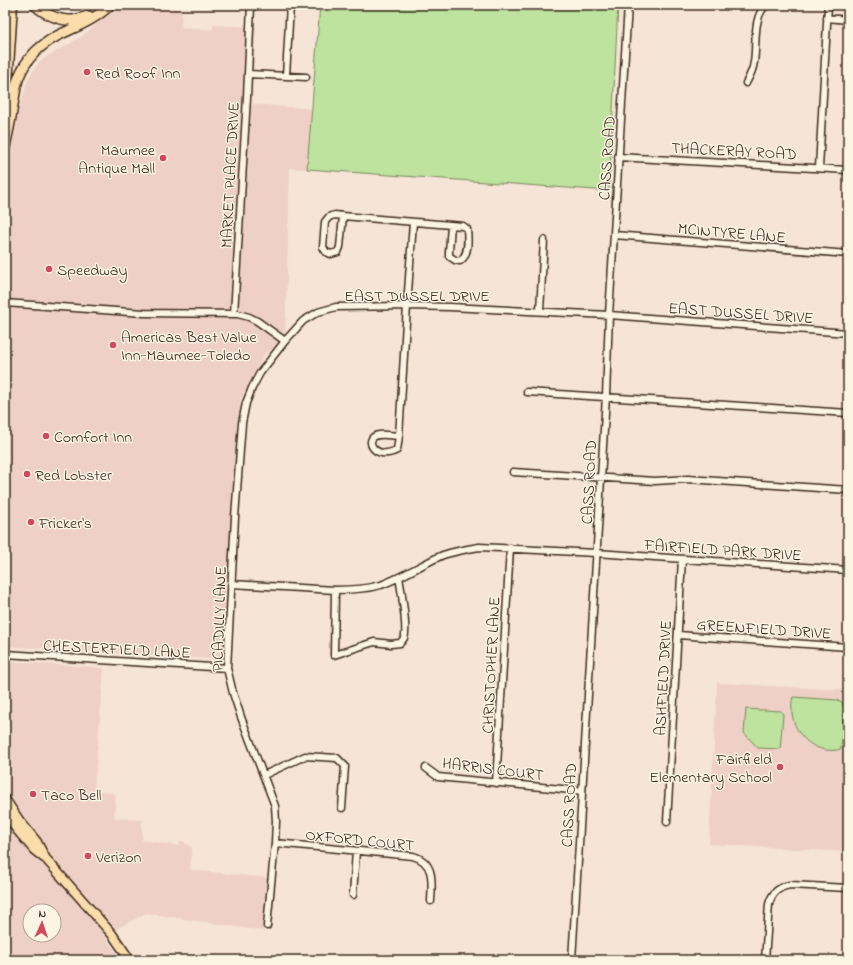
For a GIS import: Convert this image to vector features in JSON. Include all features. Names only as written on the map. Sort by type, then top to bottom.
[{"type":"highway","points":[[35,5],[41,10],[55,17],[73,20],[89,16],[105,5]]},
{"type":"highway","points":[[5,147],[16,86],[25,63],[44,45],[103,12],[110,5]]},
{"type":"main road","points":[[5,134],[13,5]]},
{"type":"main road","points":[[5,799],[19,820],[37,842],[46,859]]},
{"type":"main road","points":[[5,812],[17,830],[34,850],[46,859],[112,934],[130,960]]},
{"type":"street","name":"MARKET PLACE DRIVE","points":[[234,314],[251,5]]},
{"type":"street","points":[[286,76],[290,5]]},
{"type":"street","name":"CASS ROAD","points":[[572,960],[628,5]]},
{"type":"street","points":[[746,83],[751,74],[754,61],[758,17],[766,5]]},
{"type":"street","points":[[820,168],[828,5]]},
{"type":"street","points":[[827,18],[848,20]]},
{"type":"street","points":[[248,74],[306,77]]},
{"type":"street","name":"THACKERAY ROAD","points":[[618,157],[848,170]]},
{"type":"street","points":[[343,216],[340,247],[338,252],[331,254],[326,252],[323,247],[325,222],[330,216],[343,216],[413,222],[451,225],[463,226],[467,230],[468,235],[466,253],[464,258],[460,261],[449,256],[448,252],[451,225]]},
{"type":"street","points":[[399,436],[374,436],[371,444],[374,450],[380,453],[392,453],[397,450],[399,436],[413,222]]},
{"type":"street","name":"MCINTYRE LANE","points":[[614,235],[848,254]]},
{"type":"street","points":[[540,311],[544,240]]},
{"type":"street","points":[[5,303],[144,313],[234,314],[249,317],[257,321],[286,341]]},
{"type":"street","name":"EAST DUSSEL DRIVE","points":[[286,341],[303,321],[325,309],[407,306],[450,306],[609,315],[848,333]]},
{"type":"street","name":"PICADILLY LANE","points":[[268,926],[275,843],[275,806],[241,718],[227,668],[243,412],[252,388],[260,373],[286,341]]},
{"type":"street","points":[[527,392],[606,396],[848,414]]},
{"type":"street","points":[[514,472],[655,481],[688,479],[848,490]]},
{"type":"street","points":[[232,584],[350,590],[382,584],[428,562],[452,552],[464,549],[479,547],[596,553]]},
{"type":"street","name":"CHRISTOPHER LANE","points":[[496,783],[510,548]]},
{"type":"street","name":"FAIRFIELD PARK DRIVE","points":[[596,553],[848,570]]},
{"type":"street","name":"ASHFIELD DRIVE","points":[[667,822],[682,559]]},
{"type":"street","points":[[335,590],[334,655],[374,642],[391,644],[400,643],[405,638],[406,633],[399,577]]},
{"type":"street","name":"GREENFIELD DRIVE","points":[[678,635],[848,647]]},
{"type":"street","name":"CHESTERFIELD LANE","points":[[5,654],[227,668]]},
{"type":"street","points":[[264,775],[305,756],[337,758],[345,766],[342,808]]},
{"type":"street","name":"HARRIS COURT","points":[[426,768],[438,777],[582,791]]},
{"type":"street","name":"OXFORD COURT","points":[[275,843],[417,857],[423,860],[430,871],[432,892],[431,901]]},
{"type":"street","points":[[353,895],[356,851]]},
{"type":"street","points":[[765,960],[769,904],[771,898],[778,890],[784,886],[790,885],[848,888]]},
{"type":"shaded area","points":[[120,5],[182,10],[181,27],[213,30],[213,25],[256,27],[252,104],[312,109],[307,169],[290,168],[285,341],[264,355],[241,399],[237,436],[224,647],[221,656],[212,659],[5,646],[5,118],[17,118],[28,79],[40,61],[81,37]]},
{"type":"shaded area","points":[[5,661],[104,668],[94,790],[116,794],[114,818],[142,820],[142,840],[179,846],[181,840],[192,848],[190,870],[268,878],[263,931],[146,913],[120,927],[106,939],[122,960],[5,960]]},
{"type":"shaded area","name":"Fairfield Elementary School","points":[[717,683],[848,690],[848,852],[709,844]]},
{"type":"green space","points":[[320,5],[618,5],[609,191],[307,169]]},
{"type":"green space","points":[[793,697],[837,700],[842,702],[844,708],[841,749],[824,750],[815,747],[802,736],[797,729],[792,713]]},
{"type":"green space","points":[[746,709],[781,711],[783,715],[780,749],[758,748],[744,733]]},
{"type":"place","name":"Red Roof Inn","points":[[87,72]]},
{"type":"place","name":"Maumee Antique Mall","points":[[163,158]]},
{"type":"place","name":"Speedway","points":[[49,269]]},
{"type":"place","name":"Americas Best Value Inn-Maumee-Toledo","points":[[113,345]]},
{"type":"place","name":"Comfort Inn","points":[[46,436]]},
{"type":"place","name":"Red Lobster","points":[[27,474]]},
{"type":"place","name":"Fricker's","points":[[31,522]]},
{"type":"place","name":"Fairfield Elementary School","points":[[780,767]]},
{"type":"place","name":"Taco Bell","points":[[33,794]]},
{"type":"place","name":"Verizon","points":[[88,856]]}]
